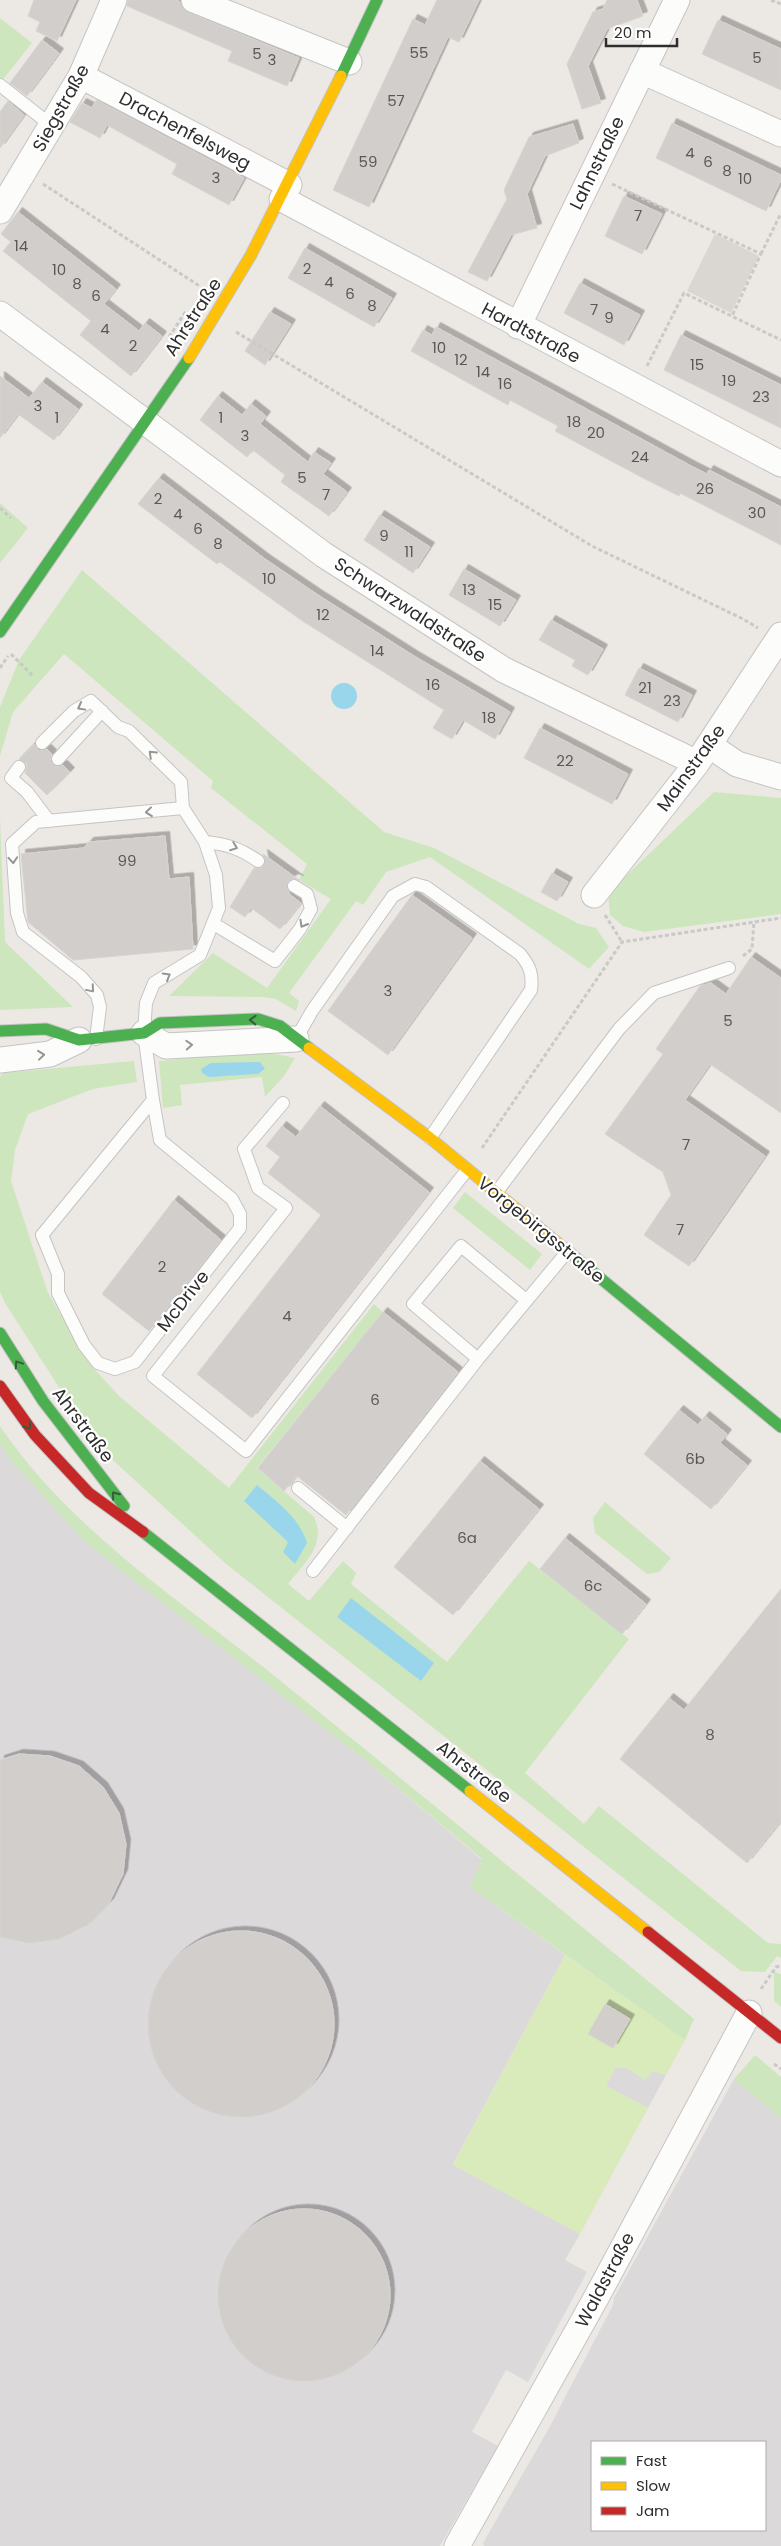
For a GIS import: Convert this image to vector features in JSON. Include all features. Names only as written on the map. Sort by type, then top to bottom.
[{"type":"street","name":"Siegstraße","points":[[0,211],[26,172],[81,76],[114,0]]},
{"type":"street","points":[[194,0],[348,62]]},
{"type":"street","name":"Ahrstraße","points":[[0,632],[203,337],[286,192],[377,0]]},
{"type":"street","name":"Lahnstraße","points":[[518,326],[677,0]]},
{"type":"street","points":[[642,71],[781,134]]},
{"type":"street","name":"Drachenfelsweg","points":[[81,76],[286,192]]},
{"type":"street","name":"Hardtstraße","points":[[286,192],[518,326],[781,464]]},
{"type":"street","name":"Schwarzwaldstraße","points":[[0,314],[324,555],[504,670],[703,754],[781,777]]},
{"type":"street","name":"Mainstraße","points":[[594,895],[703,754],[781,636]]},
{"type":"street","points":[[0,1032],[46,1029],[88,1039]]},
{"type":"street","points":[[0,1060],[50,1054],[88,1039],[144,1033],[166,1046],[296,1039]]},
{"type":"street","name":"Vorgebirgsstraße","points":[[296,1039],[430,1138],[781,1427]]},
{"type":"street","name":"Ahrstraße","points":[[0,1332],[52,1416],[145,1533]]},
{"type":"street","name":"Ahrstraße","points":[[0,1386],[35,1435],[89,1493],[145,1533],[781,2038]]},
{"type":"street","name":"Waldstraße","points":[[458,2546],[596,2298],[749,2013]]},
{"type":"lane","points":[[0,85],[52,126]]},
{"type":"lane","points":[[42,744],[74,711],[91,702],[118,727],[129,731],[181,782],[183,808],[205,842],[216,874],[219,908],[200,955],[154,983],[146,1003],[144,1033],[153,1100]]},
{"type":"lane","points":[[58,759],[102,711]]},
{"type":"lane","points":[[19,767],[11,778],[31,787],[49,821]]},
{"type":"lane","points":[[88,1039],[100,1007],[97,995],[81,977],[23,932],[17,913],[12,844],[36,822],[183,808]]},
{"type":"lane","points":[[205,842],[226,844],[243,850],[258,861]]},
{"type":"lane","points":[[296,1039],[312,1011],[394,896],[415,884],[426,886],[520,954],[529,965],[533,976],[531,990],[430,1138]]},
{"type":"lane","points":[[214,924],[275,961],[300,929],[311,909],[307,894],[294,886]]},
{"type":"lane","points":[[496,1193],[619,1028],[654,993],[729,968]]},
{"type":"lane","name":"McDrive","points":[[153,1100],[160,1140],[232,1199],[240,1214],[240,1228],[135,1362],[115,1369],[98,1363],[84,1345],[58,1293],[58,1274],[42,1235],[153,1100]]},
{"type":"lane","points":[[283,1103],[244,1149],[258,1188],[286,1208],[153,1376],[246,1450],[467,1170]]},
{"type":"lane","points":[[478,1359],[413,1304],[461,1246],[526,1300]]},
{"type":"lane","points":[[313,1571],[478,1359],[567,1252]]},
{"type":"lane","points":[[298,1488],[347,1528]]},
{"type":"path","points":[[772,0],[781,4]]},
{"type":"path","points":[[26,172],[201,287]]},
{"type":"path","points":[[591,174],[761,254]]},
{"type":"path","points":[[732,316],[781,213]]},
{"type":"path","points":[[196,296],[206,279]]},
{"type":"path","points":[[636,388],[684,293],[781,340]]},
{"type":"path","points":[[169,338],[190,304]]},
{"type":"path","points":[[229,328],[592,546],[743,619]]},
{"type":"path","points":[[0,508],[11,518]]},
{"type":"path","points":[[10,653],[34,677]]},
{"type":"path","points":[[594,895],[622,942]]},
{"type":"path","points":[[467,1170],[622,942],[781,918]]},
{"type":"path","points":[[729,968],[752,949],[754,921]]},
{"type":"path","points":[[749,2013],[762,1984],[776,1967],[781,1966]]},
{"type":"shaded area","points":[[715,234],[759,256],[731,313],[687,291]]},
{"type":"shaded area","points":[[0,1444],[8,1457],[87,1544],[365,1760],[482,1860],[470,1887],[565,1955],[453,2164],[580,2234],[565,2260],[587,2272],[528,2382],[506,2370],[472,2432],[498,2446],[440,2546],[0,2546]]},
{"type":"shaded area","points":[[615,2068],[627,2068],[645,2080],[653,2071],[666,2075],[648,2108],[606,2086]]},
{"type":"shaded area","points":[[734,2079],[781,2118],[781,2546],[484,2546],[483,2543],[548,2430],[613,2305],[614,2298]]},
{"type":"green space","points":[[0,18],[32,43],[0,83]]},
{"type":"green space","points":[[0,503],[28,528],[0,563]]},
{"type":"green space","points":[[82,570],[384,832],[434,848],[579,924],[596,928],[609,947],[589,969],[430,857],[386,872],[363,905],[356,901],[289,993],[299,1001],[296,1011],[276,999],[262,997],[169,996],[213,953],[267,988],[331,899],[299,880],[307,864],[211,788],[213,781],[64,654],[13,712],[0,756],[0,707],[19,660]]},
{"type":"green space","points":[[714,792],[781,798],[781,914],[644,932],[623,926],[610,915],[608,893]]},
{"type":"green space","points":[[0,817],[5,942],[73,1007],[0,1010]]},
{"type":"green space","points":[[261,1051],[295,1058],[284,1076],[265,1097],[262,1077],[180,1085],[182,1105],[163,1108],[159,1061]]},
{"type":"green space","points":[[134,1061],[137,1082],[93,1089],[28,1114],[15,1150],[11,1181],[48,1293],[89,1363],[119,1396],[229,1488],[374,1304],[383,1312],[257,1468],[314,1517],[317,1527],[318,1536],[312,1553],[288,1584],[309,1601],[343,1561],[356,1573],[351,1584],[447,1662],[529,1561],[629,1639],[525,1773],[584,1824],[599,1806],[768,1943],[781,1944],[781,1958],[777,1956],[765,1972],[741,1971],[225,1563],[103,1451],[71,1406],[5,1303],[0,1292],[0,1077],[3,1073]]},
{"type":"green space","points":[[465,1192],[542,1254],[530,1270],[453,1208]]},
{"type":"green space","points":[[0,1426],[28,1464],[60,1499],[129,1562],[277,1678],[694,2019],[685,2040],[470,1887],[482,1859],[365,1760],[87,1544],[8,1457],[0,1444]]},
{"type":"green space","points":[[605,1502],[671,1558],[659,1572],[647,1574],[595,1533],[593,1518]]},
{"type":"green space","points":[[565,1955],[685,2040],[666,2075],[653,2071],[645,2080],[627,2068],[615,2068],[606,2086],[648,2108],[580,2234],[453,2165]]},
{"type":"green space","points":[[774,1972],[781,1974],[781,2007],[774,2001]]},
{"type":"green space","points":[[755,2055],[781,2077],[781,2118],[734,2079]]},
{"type":"water","points":[[344,683],[353,687],[357,696],[353,705],[344,709],[335,705],[331,696],[335,687]]},
{"type":"water","points":[[260,1062],[265,1069],[258,1074],[209,1077],[202,1073],[201,1069],[211,1063]]},
{"type":"water","points":[[257,1485],[280,1504],[299,1525],[307,1543],[295,1564],[283,1552],[288,1542],[244,1501]]},
{"type":"water","points":[[351,1598],[434,1663],[421,1681],[337,1617]]},
{"type":"building","points":[[34,0],[76,0],[57,41],[36,31],[40,22],[28,16]]},
{"type":"building","points":[[128,0],[178,0],[189,13],[299,58],[287,86],[228,61],[232,51],[127,6]]},
{"type":"building","points":[[437,0],[479,0],[459,42],[448,37],[369,207],[333,190],[413,19],[425,25]]},
{"type":"building","points":[[607,0],[637,0],[643,16],[607,29],[588,66],[601,103],[582,109],[567,64],[593,12],[603,9]]},
{"type":"building","points":[[718,20],[781,49],[781,90],[702,54]]},
{"type":"building","points":[[42,40],[59,53],[27,96],[10,83]]},
{"type":"building","points":[[96,100],[244,178],[229,205],[172,174],[177,164],[107,125],[100,138],[70,122],[82,103],[92,108]]},
{"type":"building","points":[[8,101],[24,115],[0,148],[0,112]]},
{"type":"building","points":[[672,123],[781,175],[781,180],[766,211],[656,158]]},
{"type":"building","points":[[573,124],[579,143],[545,156],[527,194],[537,228],[511,235],[487,281],[468,272],[507,199],[504,190],[529,137]]},
{"type":"building","points":[[624,196],[662,214],[642,254],[605,236]]},
{"type":"building","points":[[18,212],[116,289],[104,304],[139,331],[145,323],[162,336],[131,376],[80,335],[91,321],[3,251],[11,242],[1,234]]},
{"type":"building","points":[[305,248],[392,298],[374,327],[288,278]]},
{"type":"building","points":[[580,283],[640,315],[624,345],[564,313]]},
{"type":"building","points":[[270,312],[291,324],[265,365],[245,351]]},
{"type":"building","points":[[436,327],[693,467],[707,474],[709,470],[781,507],[781,545],[680,493],[679,496],[643,478],[555,431],[558,426],[510,400],[508,405],[411,351],[423,330],[432,335]]},
{"type":"building","points":[[681,335],[781,385],[781,428],[664,370]]},
{"type":"building","points":[[0,376],[29,398],[42,382],[78,409],[54,440],[18,414],[0,438]]},
{"type":"building","points":[[218,396],[242,415],[251,404],[266,416],[260,424],[308,462],[314,452],[331,463],[323,474],[347,492],[329,516],[281,482],[285,475],[253,450],[247,457],[200,420]]},
{"type":"building","points":[[159,478],[265,559],[318,595],[414,656],[510,712],[495,739],[463,720],[452,739],[433,728],[444,710],[301,620],[220,562],[217,564],[138,504]]},
{"type":"building","points":[[380,515],[430,547],[413,573],[364,540]]},
{"type":"building","points":[[464,569],[516,600],[500,626],[449,595]]},
{"type":"building","points":[[551,620],[603,649],[588,675],[572,666],[575,660],[539,640]]},
{"type":"building","points":[[639,668],[692,695],[678,722],[625,695]]},
{"type":"building","points":[[540,728],[628,774],[612,804],[524,758]]},
{"type":"building","points":[[34,744],[39,751],[47,749],[52,754],[50,761],[53,765],[57,767],[63,765],[70,772],[47,795],[25,773],[27,764],[19,759]]},
{"type":"building","points":[[165,836],[169,879],[189,877],[193,949],[73,960],[28,922],[21,854],[84,848],[89,842]]},
{"type":"building","points":[[263,854],[299,880],[294,878],[287,882],[289,894],[301,903],[280,929],[251,908],[245,917],[230,907],[254,868],[261,868],[265,865]]},
{"type":"building","points":[[552,873],[568,882],[557,901],[541,892]]},
{"type":"building","points":[[412,895],[472,938],[388,1055],[328,1011]]},
{"type":"building","points":[[751,957],[781,978],[781,1113],[710,1064],[685,1100],[765,1156],[689,1266],[644,1235],[671,1195],[663,1172],[605,1134],[663,1054],[656,1049],[700,986],[711,983],[726,994]]},
{"type":"building","points":[[320,1106],[429,1192],[252,1418],[197,1374],[321,1215],[268,1173],[280,1157],[266,1146],[282,1126],[296,1137]]},
{"type":"building","points":[[174,1200],[221,1240],[149,1331],[102,1294]]},
{"type":"building","points":[[383,1312],[458,1372],[346,1515],[297,1476],[284,1491],[258,1468]]},
{"type":"building","points":[[679,1410],[698,1425],[705,1416],[727,1434],[720,1443],[747,1465],[711,1509],[644,1454]]},
{"type":"building","points":[[480,1461],[539,1509],[453,1615],[394,1567]]},
{"type":"building","points":[[565,1538],[646,1604],[622,1634],[540,1569]]},
{"type":"building","points":[[781,1589],[781,1821],[747,1863],[620,1759],[669,1698],[684,1710]]},
{"type":"building","points":[[19,1754],[50,1756],[79,1766],[103,1787],[119,1813],[126,1844],[123,1874],[109,1903],[87,1925],[59,1939],[29,1943],[0,1937],[0,1760]]},
{"type":"building","points":[[232,1931],[250,1931],[277,1938],[293,1946],[307,1958],[319,1972],[327,1988],[334,2015],[334,2033],[327,2060],[319,2076],[307,2090],[293,2102],[277,2110],[250,2117],[232,2117],[205,2110],[189,2102],[163,2076],[152,2051],[148,2033],[148,2015],[155,1988],[163,1972],[189,1946],[214,1935]]},
{"type":"building","points":[[605,2004],[630,2019],[613,2048],[588,2034]]},
{"type":"building","points":[[312,2209],[329,2212],[345,2219],[359,2228],[371,2240],[387,2270],[390,2295],[389,2312],[384,2328],[371,2350],[359,2362],[329,2378],[296,2381],[279,2378],[263,2371],[249,2362],[237,2350],[221,2320],[218,2287],[221,2270],[228,2254],[237,2240],[249,2228],[279,2212]]},
{"type":"traffic: fast","points":[[341,76],[377,0]]},
{"type":"traffic: fast","points":[[0,632],[189,358]]},
{"type":"traffic: fast","points":[[0,1031],[46,1029],[79,1040],[144,1033],[160,1023],[258,1019],[280,1026],[309,1048]]},
{"type":"traffic: fast","points":[[571,1254],[781,1427]]},
{"type":"traffic: fast","points":[[0,1333],[43,1401],[124,1506]]},
{"type":"traffic: fast","points":[[143,1532],[470,1791]]},
{"type":"traffic: slow","points":[[189,358],[251,255],[341,76]]},
{"type":"traffic: slow","points":[[309,1048],[430,1138],[571,1254]]},
{"type":"traffic: slow","points":[[470,1791],[648,1932]]},
{"type":"traffic: jam","points":[[0,1386],[35,1435],[89,1493],[143,1532]]},
{"type":"traffic: jam","points":[[648,1932],[781,2038]]}]
